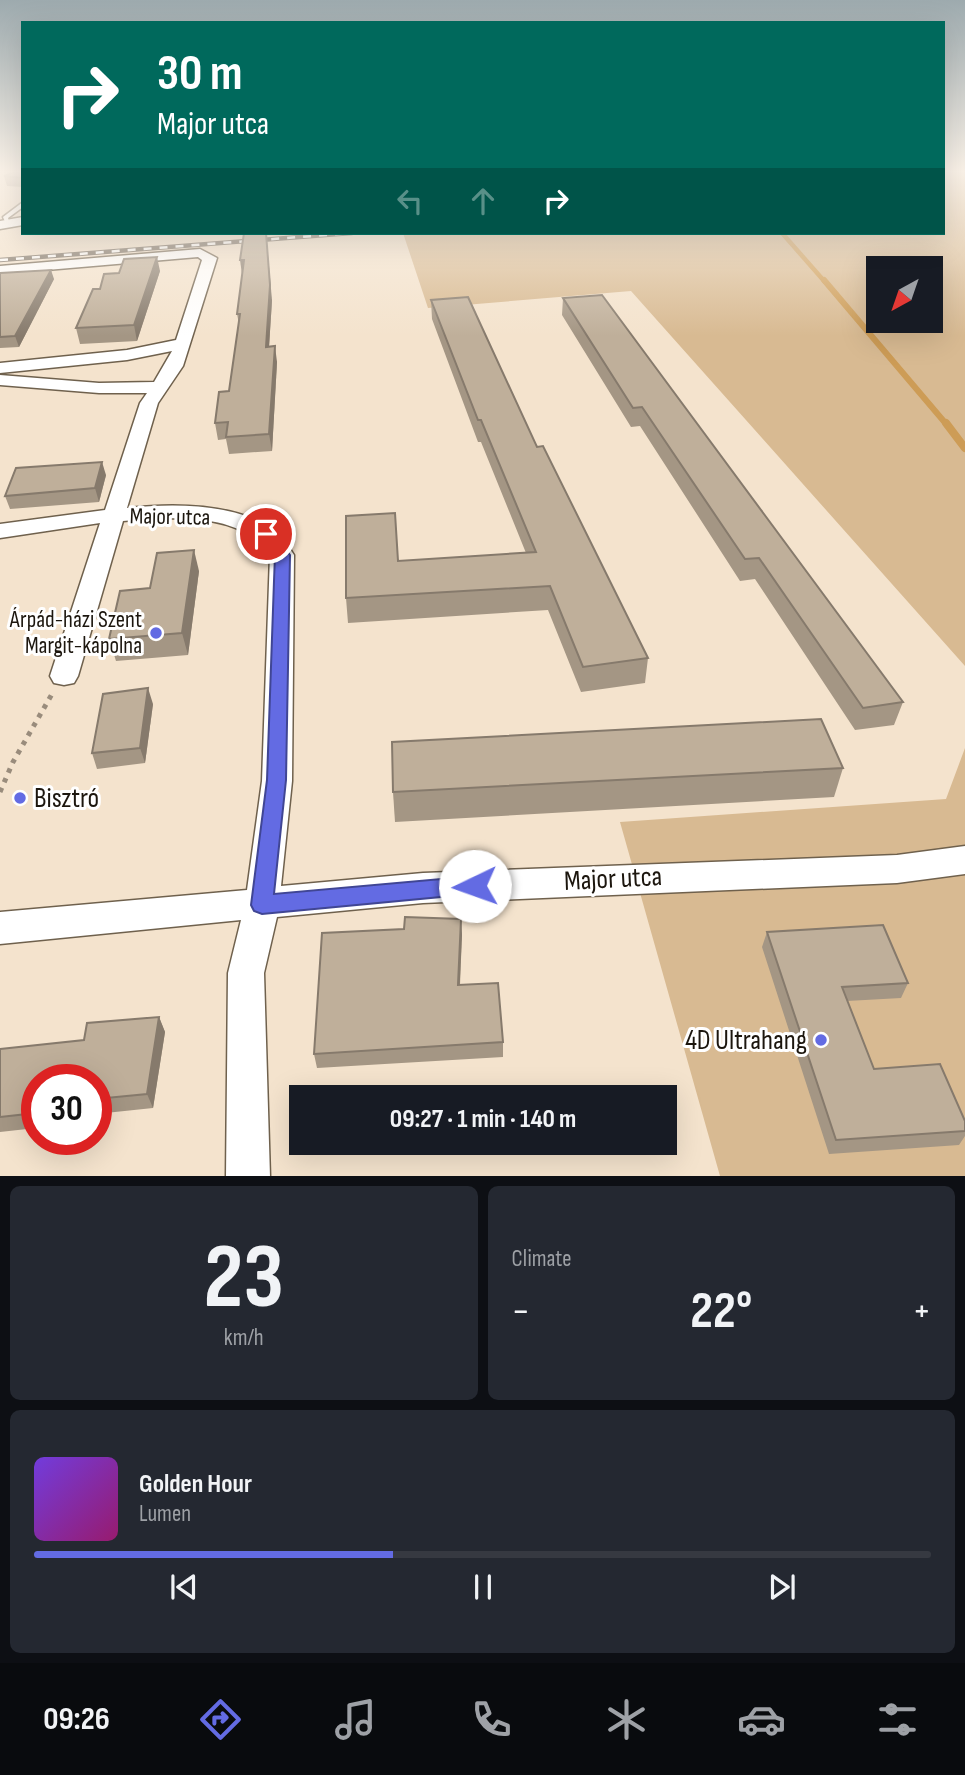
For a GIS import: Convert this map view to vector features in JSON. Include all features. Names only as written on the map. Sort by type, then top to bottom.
[{"type":"street","name":"Major utca","points":[[0,270],[200,253],[210,258],[174,366],[157,387],[64,676]]},
{"type":"street","points":[[0,368],[127,355],[183,344]]},
{"type":"street","points":[[0,380],[99,388],[157,387]]},
{"type":"street","name":"Major utca","points":[[113,517],[164,512],[201,514],[241,522],[266,534],[282,555],[276,780],[262,905],[246,973],[248,1176]]},
{"type":"street","points":[[0,531],[113,517]]},
{"type":"street","name":"Major utca","points":[[262,905],[423,888],[738,873],[897,869],[965,860]]},
{"type":"street","points":[[0,928],[262,905]]},
{"type":"path","points":[[0,792],[41,709],[64,676]]},
{"type":"shaded area","points":[[945,227],[965,227],[965,666],[631,291],[428,308],[404,235],[945,235]]},
{"type":"shaded area","points":[[965,748],[965,1176],[720,1176],[620,822],[946,799]]},
{"type":"building","points":[[244,235],[266,235],[270,285],[266,347],[275,346],[269,434],[226,437],[228,422],[215,423],[219,392],[229,391],[240,314],[237,314],[244,260],[240,260]]},
{"type":"building","points":[[157,257],[134,325],[76,328],[93,289],[100,289],[104,274],[119,273],[124,259]]},
{"type":"building","points":[[51,270],[15,336],[0,337],[0,273]]},
{"type":"building","points":[[602,295],[903,702],[863,708],[759,558],[745,559],[642,407],[633,408],[563,298]]},
{"type":"building","points":[[468,297],[537,447],[543,446],[648,658],[583,667],[550,586],[346,598],[346,516],[395,513],[398,561],[536,552],[481,420],[478,420],[431,300]]},
{"type":"building","points":[[102,462],[95,488],[5,496],[16,468]]},
{"type":"building","points":[[194,550],[182,633],[109,639],[120,591],[150,588],[157,553]]},
{"type":"building","points":[[148,688],[140,748],[92,753],[103,694]]},
{"type":"building","points":[[821,719],[843,768],[393,792],[392,742]]},
{"type":"building","points":[[405,917],[461,919],[458,985],[498,983],[503,1042],[314,1054],[322,933],[404,929]]},
{"type":"building","name":"4D Ultrahang","points":[[883,925],[908,983],[842,987],[874,1069],[940,1064],[965,1121],[965,1131],[836,1140],[767,932]]},
{"type":"building","points":[[159,1017],[147,1094],[112,1097],[112,1064],[21,1064],[21,1115],[0,1117],[0,1049],[84,1040],[87,1023]]},
{"type":"waterway","points":[[784,235],[825,282]]},
{"type":"waterway","points":[[824,280],[947,425]]},
{"type":"waterway","points":[[946,423],[965,448]]},
{"type":"railway","points":[[0,260],[326,235]]},
{"type":"place","name":"Árpád-házi Szent Margit-kápolna","points":[[156,633]]},
{"type":"place","name":"Bisztró","points":[[20,798]]},
{"type":"place","name":"4D Ultrahang","points":[[821,1040]]},
{"type":"route","points":[[266,534],[282,555],[282,581],[276,780],[262,905],[423,888],[475,886]]}]
